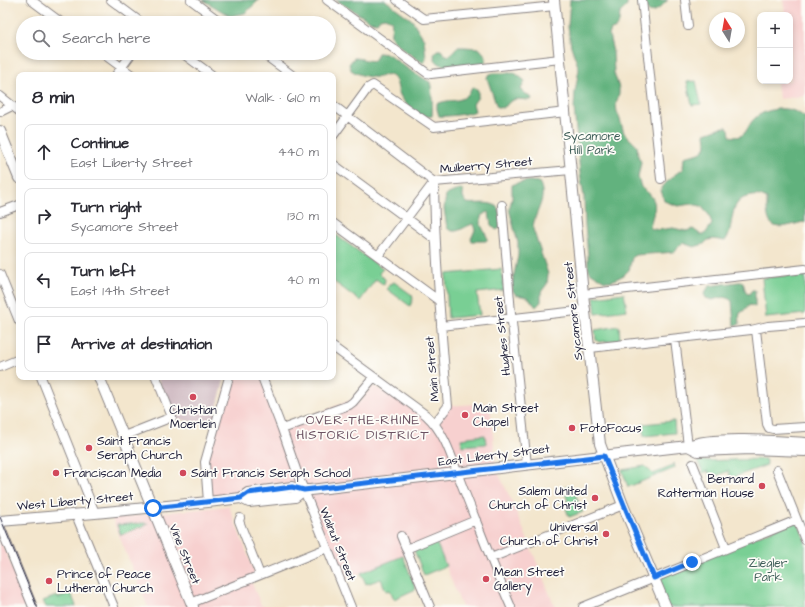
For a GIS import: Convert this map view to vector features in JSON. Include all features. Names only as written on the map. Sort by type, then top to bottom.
[{"type":"main road","name":"Sycamore Street","points":[[554,3],[583,294],[600,444],[666,607]]},
{"type":"main road","points":[[0,131],[16,171]]},
{"type":"main road","name":"Vine Street","points":[[100,380],[192,605]]},
{"type":"main road","name":"East Liberty Street","points":[[153,508],[241,498],[248,493],[292,487],[304,490],[688,446],[696,443],[730,441],[805,442]]},
{"type":"main road","name":"East Liberty Street","points":[[688,446],[698,451],[751,449],[805,451]]},
{"type":"main road","name":"West Liberty Street","points":[[0,521],[153,508]]},
{"type":"street","points":[[31,0],[53,16]]},
{"type":"street","points":[[111,0],[133,16]]},
{"type":"street","points":[[191,0],[213,16]]},
{"type":"street","points":[[327,0],[431,74],[560,59]]},
{"type":"street","points":[[397,0],[424,20],[554,3]]},
{"type":"street","points":[[642,0],[662,179]]},
{"type":"street","points":[[685,0],[688,26]]},
{"type":"street","points":[[112,60],[128,72]]},
{"type":"street","points":[[118,72],[126,60]]},
{"type":"street","points":[[192,60],[208,72]]},
{"type":"street","points":[[272,60],[288,72]]},
{"type":"street","points":[[336,132],[368,88],[373,85],[434,128],[566,112]]},
{"type":"street","points":[[0,96],[16,109]]},
{"type":"street","name":"Mulberry Street","points":[[336,107],[434,182],[571,170]]},
{"type":"street","points":[[0,112],[16,109]]},
{"type":"street","points":[[336,166],[435,239]]},
{"type":"street","points":[[378,256],[434,182]]},
{"type":"street","name":"Main Street","points":[[434,182],[438,300],[448,406],[435,423]]},
{"type":"street","name":"Hughes Street","points":[[502,205],[512,318],[528,464]]},
{"type":"street","points":[[0,212],[16,206]]},
{"type":"street","points":[[336,225],[438,300]]},
{"type":"street","points":[[583,294],[805,269]]},
{"type":"street","points":[[0,274],[16,314]]},
{"type":"street","points":[[441,326],[586,310]]},
{"type":"street","points":[[590,348],[756,330],[768,326],[805,323]]},
{"type":"street","points":[[756,330],[766,422],[769,428],[778,429],[805,427]]},
{"type":"street","points":[[675,339],[688,446]]},
{"type":"street","points":[[336,349],[435,423],[476,520],[508,606]]},
{"type":"street","points":[[0,367],[16,360]]},
{"type":"street","points":[[282,429],[349,405],[374,377]]},
{"type":"street","points":[[43,380],[96,513]]},
{"type":"street","points":[[124,436],[172,416],[157,380]]},
{"type":"street","points":[[208,502],[205,462],[228,380]]},
{"type":"street","name":"Walnut Street","points":[[263,380],[304,490],[351,607]]},
{"type":"street","points":[[693,464],[726,548]]},
{"type":"street","points":[[778,470],[805,540]]},
{"type":"street","points":[[491,558],[624,505]]},
{"type":"street","points":[[76,515],[114,607]]},
{"type":"street","points":[[240,518],[239,521],[260,575]]},
{"type":"street","points":[[406,549],[476,520]]},
{"type":"street","points":[[583,607],[797,520]]},
{"type":"street","points":[[0,526],[33,607]]},
{"type":"street","points":[[401,536],[430,607]]},
{"type":"street","points":[[192,605],[327,548]]},
{"type":"shaded area","points":[[783,0],[805,0],[805,96],[779,99],[777,84],[793,84],[793,12],[785,12]]},
{"type":"shaded area","name":"Christian Moerlein","points":[[158,380],[224,380],[212,426],[174,418]]},
{"type":"shaded area","points":[[228,380],[263,380],[282,428],[356,398],[359,403],[372,386],[405,400],[435,423],[448,406],[490,403],[496,468],[513,504],[555,607],[462,607],[436,542],[341,582],[304,490],[208,502],[205,462]]},
{"type":"shaded area","points":[[229,506],[257,579],[251,581],[261,605],[266,607],[148,607],[112,518]]},
{"type":"shaded area","points":[[0,539],[29,607],[0,607]]},
{"type":"green space","points":[[203,0],[259,0],[245,13],[230,16]]},
{"type":"green space","points":[[336,0],[385,0],[412,20],[424,39],[426,58],[424,63],[396,43],[391,36],[391,20],[385,17],[380,18],[377,22],[370,21]]},
{"type":"green space","name":"Sycamore Hill Park","points":[[570,0],[627,0],[627,6],[620,13],[618,26],[611,30],[609,35],[613,52],[614,73],[619,88],[616,105],[624,133],[637,146],[638,156],[641,162],[638,177],[641,187],[649,193],[653,200],[654,208],[650,228],[658,230],[673,228],[686,231],[693,229],[700,234],[705,234],[712,224],[709,215],[701,206],[691,204],[678,206],[664,201],[661,190],[670,178],[683,169],[684,157],[704,150],[706,143],[705,133],[718,128],[727,127],[729,129],[730,136],[739,136],[745,132],[753,120],[757,117],[767,111],[778,109],[797,112],[805,117],[805,223],[803,222],[779,227],[774,226],[768,217],[767,199],[760,196],[752,196],[744,198],[738,202],[735,207],[725,241],[713,239],[694,247],[683,243],[675,252],[635,255],[632,258],[629,270],[624,275],[612,281],[605,281],[590,272],[588,267],[584,197],[580,173],[574,108],[579,69],[571,46],[568,26]]},
{"type":"green space","points":[[645,0],[668,0],[657,10],[649,12],[646,8]]},
{"type":"green space","points":[[457,47],[479,48],[486,56],[486,61],[474,67],[457,68],[441,65],[436,61],[434,55],[437,50],[441,50],[444,54],[449,56]]},
{"type":"green space","points":[[378,53],[388,54],[408,69],[430,82],[432,116],[423,116],[409,107],[402,99],[396,81],[391,76],[368,77],[351,70],[349,64],[354,58],[375,60]]},
{"type":"green space","points":[[493,73],[515,73],[525,81],[521,89],[532,98],[531,100],[514,100],[502,108],[497,107],[487,78],[488,75]]},
{"type":"green space","points":[[696,81],[701,104],[692,105],[687,82]]},
{"type":"green space","points":[[474,87],[478,90],[478,97],[473,104],[475,111],[457,115],[439,116],[437,104],[461,99],[465,97]]},
{"type":"green space","points":[[529,181],[539,182],[542,188],[541,200],[535,217],[533,229],[548,274],[547,284],[541,292],[541,302],[536,307],[528,297],[516,295],[513,291],[512,284],[518,256],[518,243],[509,209],[512,199],[512,185]]},
{"type":"green space","points":[[460,189],[463,190],[463,197],[467,203],[485,203],[494,205],[499,211],[500,228],[496,230],[491,225],[489,213],[487,212],[481,216],[481,225],[488,239],[486,241],[472,241],[471,239],[475,230],[473,224],[457,231],[447,228],[444,209],[446,195]]},
{"type":"green space","points":[[336,235],[383,269],[379,273],[385,279],[384,285],[376,279],[360,301],[336,283]]},
{"type":"green space","points":[[501,269],[504,290],[477,293],[480,315],[448,318],[446,274]]},
{"type":"green space","points":[[805,274],[805,314],[766,318],[762,278]]},
{"type":"green space","points":[[394,282],[412,295],[413,299],[410,306],[387,289],[389,285]]},
{"type":"green space","points":[[743,282],[746,293],[749,294],[752,290],[755,290],[755,307],[750,305],[740,313],[740,324],[734,325],[732,301],[725,298],[712,300],[706,298],[704,294],[709,286]]},
{"type":"green space","points":[[624,293],[627,310],[596,314],[594,297]]},
{"type":"green space","points":[[619,326],[620,340],[599,342],[596,340],[595,330]]},
{"type":"green space","points":[[674,421],[675,433],[644,436],[643,424]]},
{"type":"green space","points":[[485,435],[486,444],[462,446],[461,439]]},
{"type":"green space","points":[[765,459],[767,465],[731,478],[728,471],[711,478],[708,471],[703,473],[698,461]]},
{"type":"green space","points":[[674,463],[675,468],[628,487],[622,470],[645,466],[653,474],[673,466]]},
{"type":"green space","points":[[571,485],[583,512],[569,517],[564,503],[568,501],[563,488]]},
{"type":"green space","name":"Ziegler Park","points":[[797,520],[805,540],[805,607],[666,607],[654,578]]},
{"type":"green space","points":[[148,524],[121,535],[117,525]]},
{"type":"green space","points":[[436,542],[446,566],[424,575],[414,550]]},
{"type":"green space","points":[[403,556],[416,589],[394,599],[390,590],[386,591],[381,579],[366,584],[361,573]]},
{"type":"green space","points":[[71,593],[76,606],[46,607],[43,601],[57,596],[58,598]]},
{"type":"tram line","points":[[0,517],[37,607]]},
{"type":"place","name":"Christian Moerlein","points":[[193,397]]},
{"type":"place","name":"Main Street Chapel","points":[[465,415]]},
{"type":"place","name":"FotoFocus","points":[[572,428]]},
{"type":"place","name":"Saint Francis Seraph Church","points":[[89,448]]},
{"type":"place","name":"Franciscan Media","points":[[56,473]]},
{"type":"place","name":"Saint Francis Seraph School","points":[[183,473]]},
{"type":"place","name":"Bernard Ratterman House","points":[[762,486]]},
{"type":"place","name":"Salem United Church of Christ","points":[[595,498]]},
{"type":"place","name":"Universal Church of Christ","points":[[606,534]]},
{"type":"place","name":"Mean Street Gallery","points":[[486,579]]},
{"type":"place","name":"Prince of Peace Lutheran Church","points":[[49,581]]},
{"type":"district","name":"OVER-THE-RHINE HISTORIC DISTRICT","points":[[363,426]]},
{"type":"route","points":[[153,508],[241,498],[248,493],[292,487],[304,490],[604,456],[654,578],[692,562]]}]
